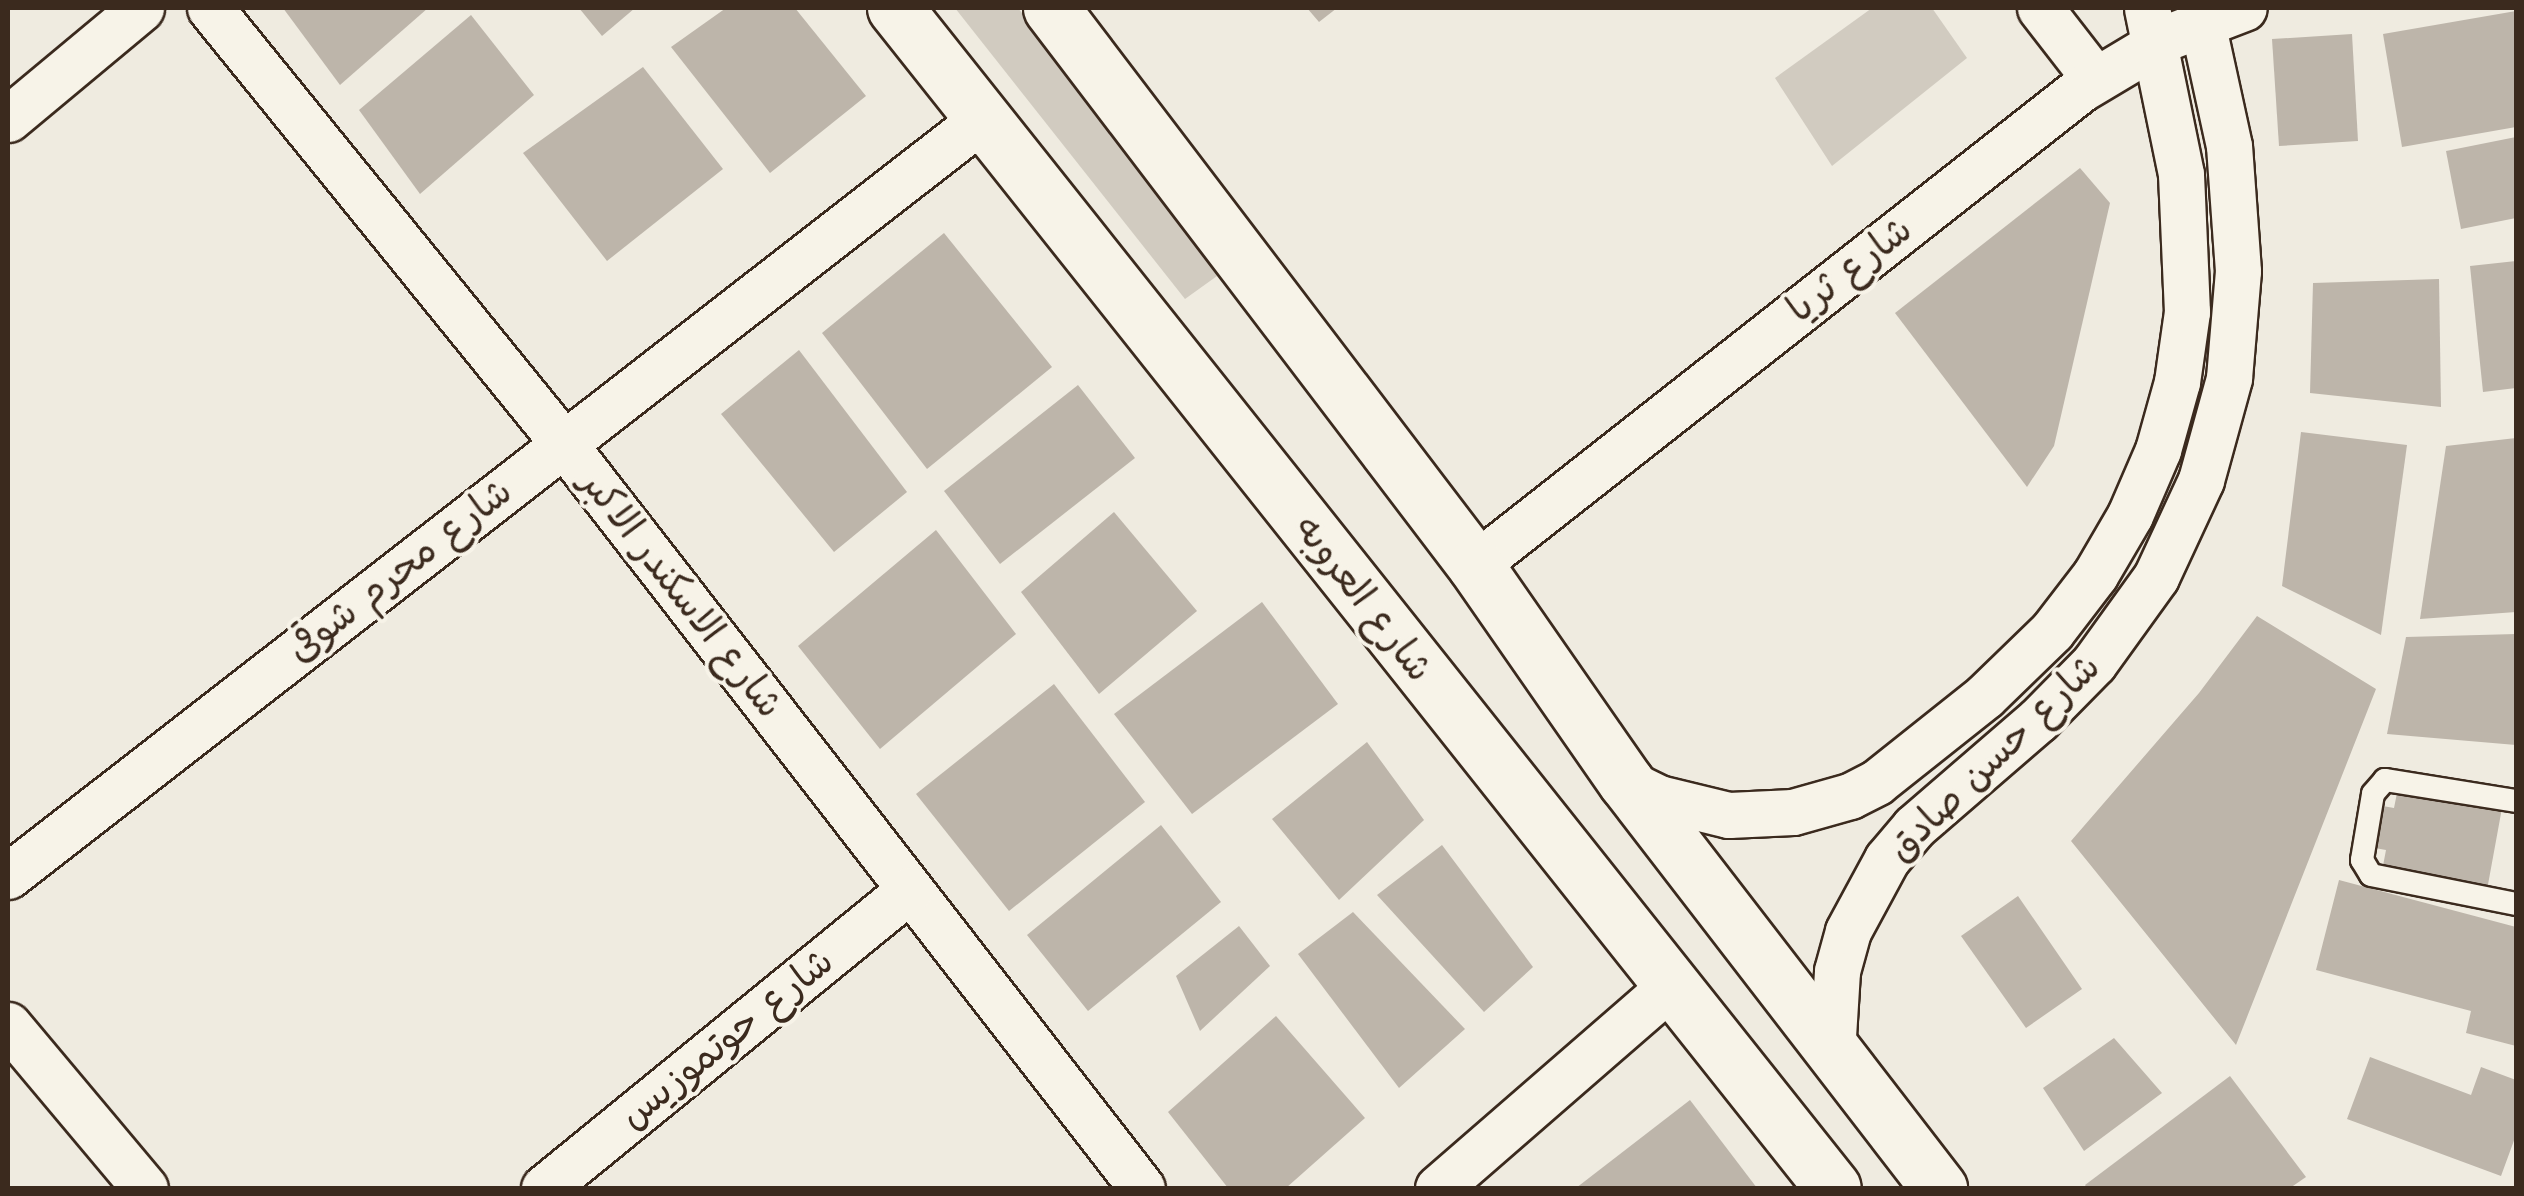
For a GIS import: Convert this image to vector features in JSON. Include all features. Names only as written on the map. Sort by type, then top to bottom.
[{"type":"highway","name":"شارع العروبه","points":[[896,8],[1833,1188]]},
{"type":"highway","points":[[1051,8],[1475,565],[1626,782],[1939,1188]]},
{"type":"street","points":[[8,119],[141,8]]},
{"type":"street","name":"شارع الاسكندر الاكبر","points":[[210,8],[564,444],[1142,1188]]},
{"type":"street","points":[[2040,8],[2095,79]]},
{"type":"street","name":"شارع ثريا","points":[[1475,565],[2095,79],[2152,25],[2244,8]]},
{"type":"street","name":"شارع حسن صادق","points":[[1832,1052],[1837,971],[1848,931],[1887,859],[1914,828],[2038,720],[2094,663],[2156,577],[2201,480],[2226,391],[2238,271],[2229,146],[2201,15]]},
{"type":"street","name":"شارع حسن صادق","points":[[1626,782],[1659,798],[1728,815],[1793,812],[1850,796],[1877,782],[1985,696],[2036,648],[2082,594],[2120,535],[2145,482],[2166,428],[2183,347],[2188,289],[2186,218],[2171,108],[2152,25]]},
{"type":"street","name":"شارع محرم شوقى","points":[[8,876],[982,119]]},
{"type":"street","name":"شارع حوتموزيس","points":[[544,1188],[910,890]]},
{"type":"street","points":[[1438,1188],[1670,986]]},
{"type":"street","points":[[8,1025],[145,1188]]},
{"type":"lane","points":[[2516,801],[2385,780],[2373,794],[2362,860],[2371,875],[2516,904]]},
{"type":"shaded area","points":[[955,8],[1018,8],[1224,271],[1185,299]]},
{"type":"shaded area","points":[[1872,8],[1932,8],[1967,58],[1832,166],[1775,78]]},
{"type":"building","points":[[283,8],[428,8],[340,85]]},
{"type":"building","points":[[579,8],[635,8],[602,36]]},
{"type":"building","points":[[726,8],[795,8],[866,96],[770,173],[671,47]]},
{"type":"building","points":[[1307,8],[1337,8],[1319,22]]},
{"type":"building","points":[[2516,11],[2516,127],[2402,147],[2383,34]]},
{"type":"building","points":[[471,15],[534,95],[420,194],[359,110]]},
{"type":"building","points":[[2352,34],[2358,141],[2279,146],[2272,39]]},
{"type":"building","points":[[643,67],[723,169],[607,261],[523,153]]},
{"type":"building","points":[[2516,137],[2516,218],[2461,229],[2446,151]]},
{"type":"building","points":[[2080,168],[2110,203],[2054,446],[2027,487],[1895,313]]},
{"type":"building","points":[[944,233],[1052,367],[927,469],[822,333]]},
{"type":"building","points":[[2516,261],[2516,388],[2483,392],[2470,266]]},
{"type":"building","points":[[2439,279],[2441,407],[2310,393],[2313,283]]},
{"type":"building","points":[[799,350],[907,492],[834,552],[721,414]]},
{"type":"building","points":[[1078,385],[1135,458],[1000,564],[944,491]]},
{"type":"building","points":[[2301,432],[2407,445],[2381,635],[2282,586]]},
{"type":"building","points":[[2516,438],[2516,612],[2420,619],[2446,446]]},
{"type":"building","points":[[1114,512],[1197,611],[1099,694],[1021,592]]},
{"type":"building","points":[[936,530],[1016,634],[880,749],[798,646]]},
{"type":"building","points":[[1262,602],[1338,704],[1192,814],[1114,714]]},
{"type":"building","points":[[2257,616],[2376,689],[2236,1045],[2071,841],[2199,693]]},
{"type":"building","points":[[2516,634],[2516,745],[2387,734],[2406,637]]},
{"type":"building","points":[[1054,684],[1145,802],[1009,911],[916,794]]},
{"type":"building","points":[[1367,742],[1424,820],[1339,900],[1272,819]]},
{"type":"building","points":[[2398,788],[2502,808],[2487,890],[2382,871],[2386,850],[2369,847],[2377,805],[2394,808]]},
{"type":"building","points":[[1161,825],[1221,902],[1088,1011],[1027,935]]},
{"type":"building","points":[[1442,845],[1533,967],[1484,1012],[1377,895]]},
{"type":"building","points":[[2339,880],[2516,927],[2516,1046],[2466,1033],[2471,1011],[2316,970]]},
{"type":"building","points":[[2018,896],[2082,989],[2026,1028],[1961,936]]},
{"type":"building","points":[[1353,912],[1465,1029],[1399,1088],[1298,954]]},
{"type":"building","points":[[1239,926],[1270,966],[1200,1031],[1176,976]]},
{"type":"building","points":[[1276,1016],[1365,1118],[1286,1188],[1228,1188],[1168,1112]]},
{"type":"building","points":[[2114,1038],[2162,1093],[2084,1151],[2043,1088]]},
{"type":"building","points":[[2370,1057],[2471,1095],[2481,1067],[2516,1080],[2516,1135],[2501,1176],[2347,1119]]},
{"type":"building","points":[[2230,1076],[2306,1177],[2290,1188],[2087,1188],[2085,1185]]},
{"type":"building","points":[[1690,1100],[1757,1188],[1576,1188]]}]
